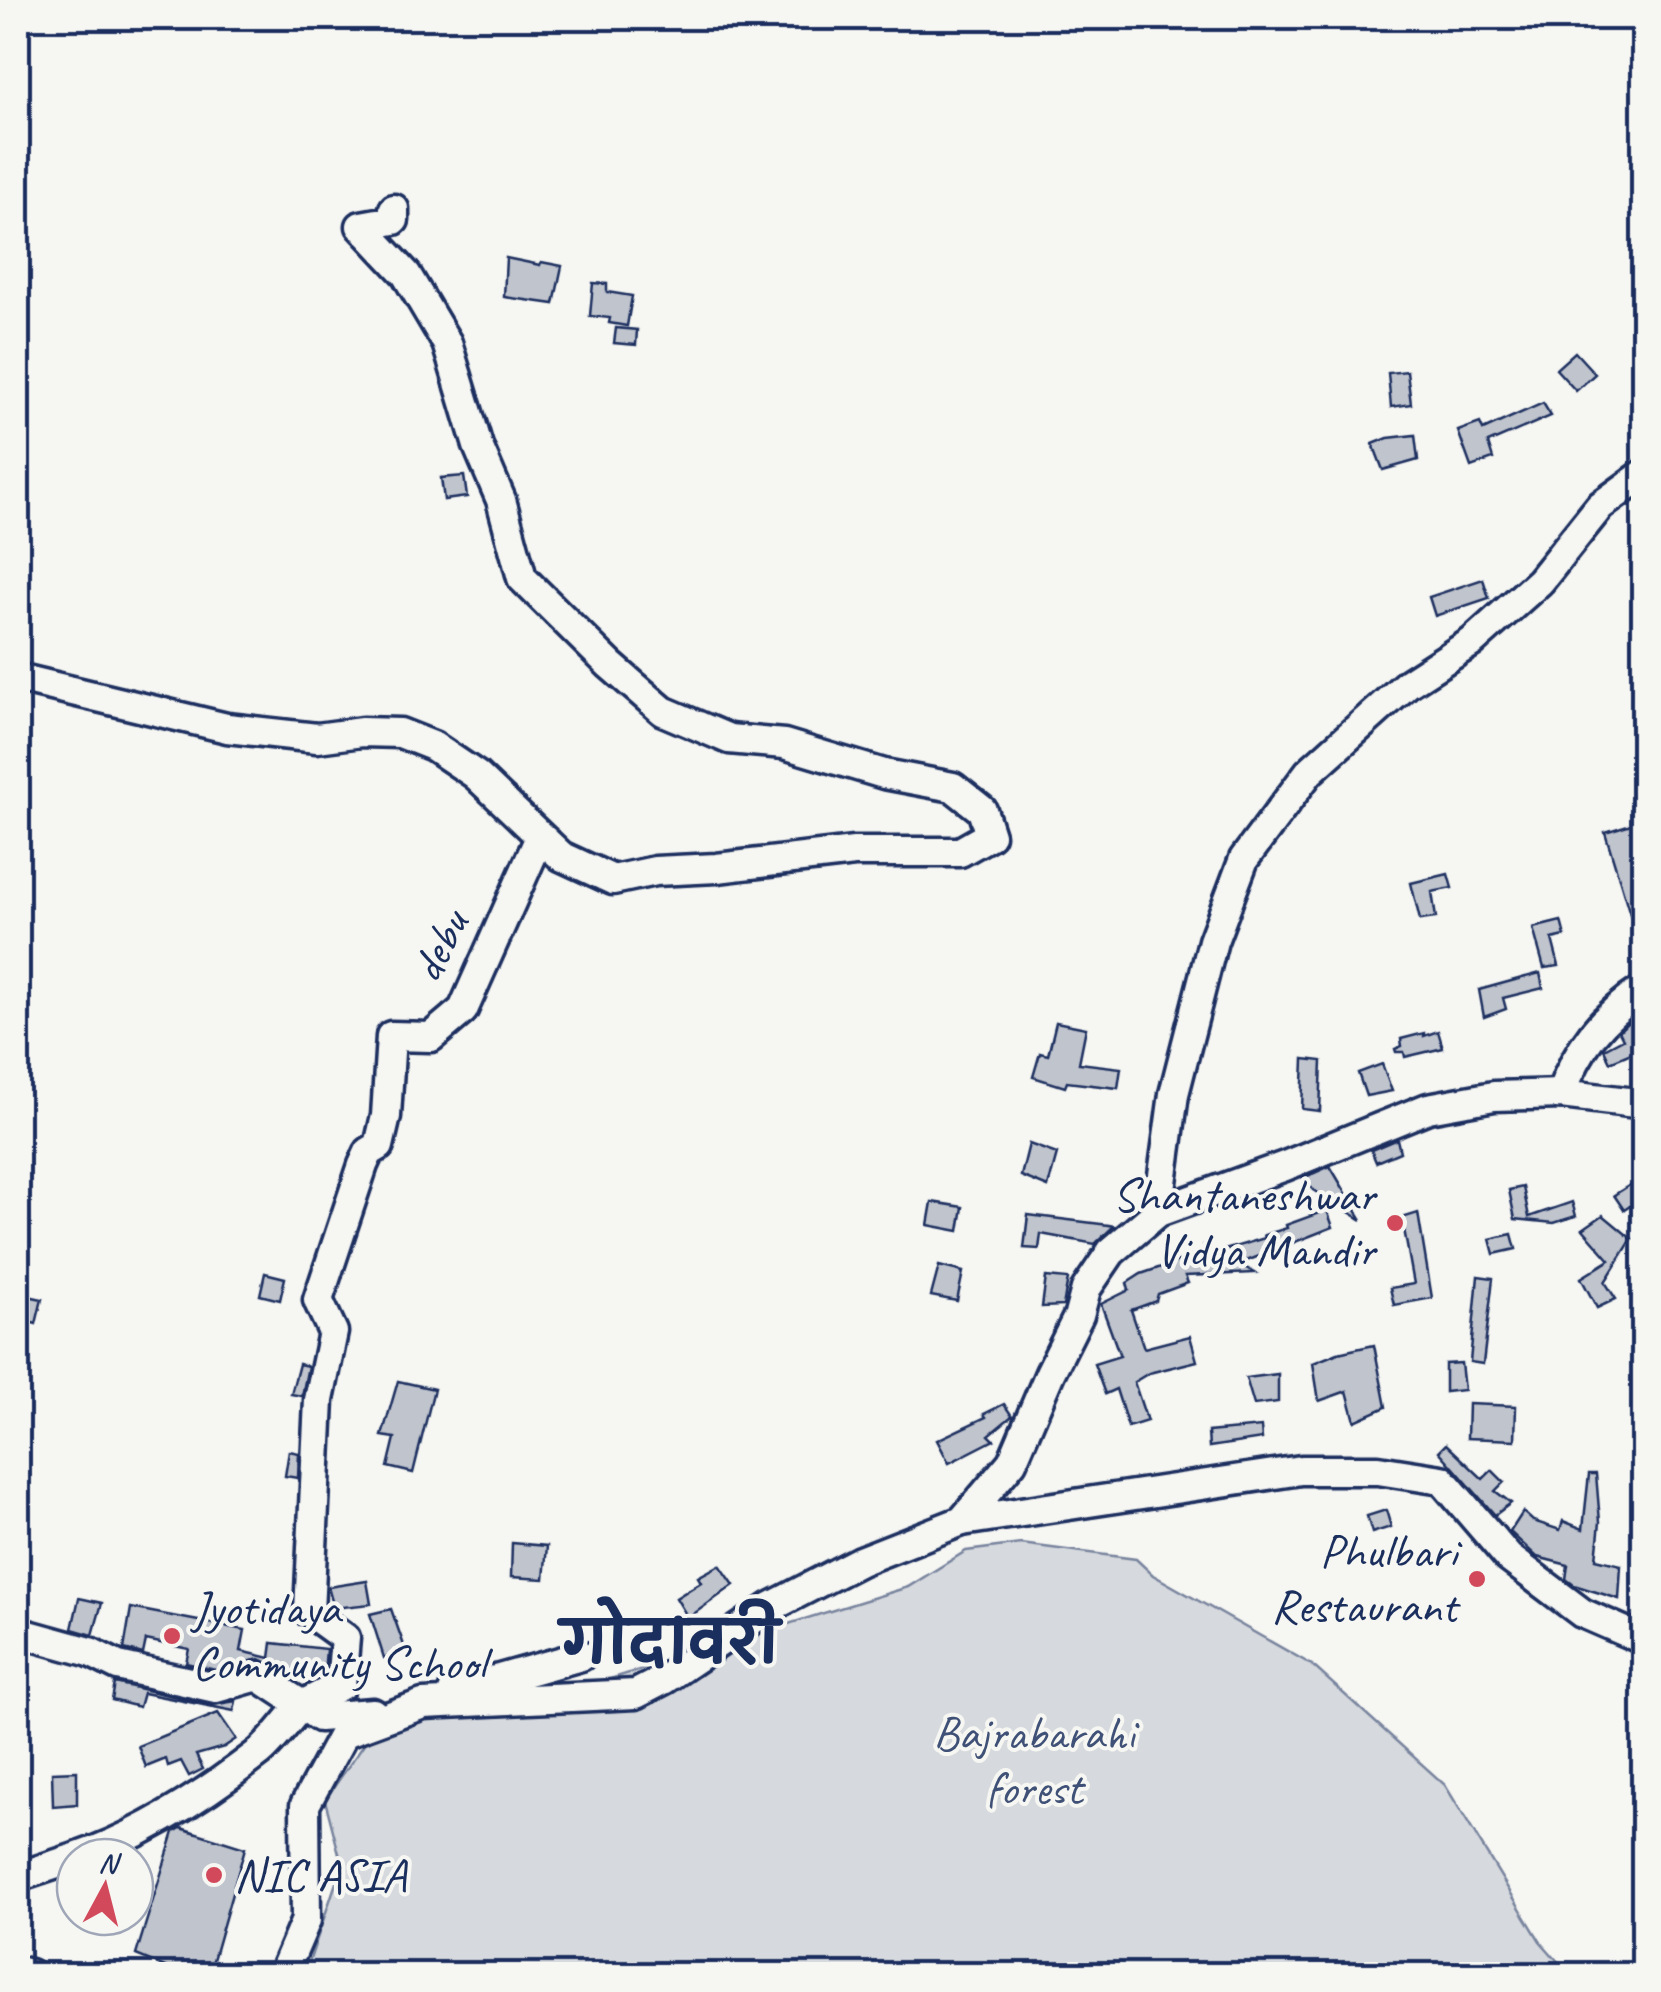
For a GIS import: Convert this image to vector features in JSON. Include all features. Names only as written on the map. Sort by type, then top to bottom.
[{"type":"street","points":[[18,678],[227,728],[317,738],[362,732],[400,733],[433,746],[476,775],[561,856],[613,880],[655,871],[854,852],[960,852],[990,834],[982,810],[953,787],[884,774],[784,744],[728,738],[663,711],[522,578],[501,500],[478,446],[447,343],[406,274],[362,226],[394,220],[394,210]]},
{"type":"street","points":[[1158,1212],[1174,1094],[1213,941],[1244,859],[1309,772],[1407,684],[1472,642],[1500,618],[1540,582],[1600,506],[1644,474]]},
{"type":"street","name":"debu","points":[[302,1705],[341,1685],[344,1638],[309,1612],[319,1400],[333,1332],[318,1300],[362,1166],[369,1152],[378,1146],[386,1116],[391,1036],[430,1037],[462,1010],[540,837]]},
{"type":"street","points":[[1561,1094],[1571,1064],[1591,1034],[1622,1003],[1644,990]]},
{"type":"street","points":[[962,1521],[1012,1462],[1078,1315],[1086,1288],[1111,1252],[1158,1212],[1428,1108],[1494,1096],[1561,1094],[1644,1104]]},
{"type":"street","points":[[283,1974],[306,1920],[305,1805],[344,1732],[423,1704],[636,1694],[771,1608],[860,1561],[962,1521],[1301,1470],[1378,1470],[1442,1480],[1509,1558],[1582,1613],[1644,1640]]},
{"type":"street","points":[[18,1632],[90,1652],[118,1666],[216,1688],[258,1676],[319,1717],[379,1712],[581,1656]]},
{"type":"street","points":[[130,1837],[263,1750],[302,1705]]},
{"type":"street","points":[[18,1877],[55,1865]]},
{"type":"street","points":[[18,1971],[30,1974]]},
{"type":"green space","name":"Bajrabarahi forest","points":[[1021,1544],[1136,1559],[1153,1575],[1312,1665],[1445,1785],[1540,1941],[1569,1974],[305,1974],[342,1865],[325,1800],[368,1738],[427,1715],[571,1691],[908,1587],[966,1551]]},
{"type":"building","points":[[506,258],[562,266],[554,304],[504,297]]},
{"type":"building","points":[[593,283],[607,284],[607,292],[632,296],[627,326],[609,323],[610,318],[590,316]]},
{"type":"building","points":[[616,328],[637,330],[636,345],[614,343]]},
{"type":"building","points":[[1575,352],[1595,374],[1576,391],[1556,369]]},
{"type":"building","points":[[1407,371],[1411,404],[1391,407],[1388,373]]},
{"type":"building","points":[[1543,403],[1551,416],[1488,443],[1493,459],[1471,467],[1458,431],[1480,423],[1483,430]]},
{"type":"building","points":[[1415,435],[1418,460],[1383,470],[1373,444]]},
{"type":"building","points":[[464,476],[467,497],[444,500],[441,478]]},
{"type":"building","points":[[1483,579],[1489,598],[1435,616],[1429,597]]},
{"type":"building","points":[[1644,820],[1644,946],[1640,947],[1605,832]]},
{"type":"building","points":[[1448,874],[1452,888],[1432,892],[1436,918],[1420,920],[1411,883]]},
{"type":"building","points":[[1561,921],[1565,936],[1552,939],[1559,966],[1544,968],[1533,928]]},
{"type":"building","points":[[1540,973],[1543,988],[1503,998],[1506,1009],[1484,1017],[1479,990]]},
{"type":"building","points":[[1644,1016],[1644,1075],[1631,1053],[1610,1062],[1604,1049],[1623,1039],[1619,1031],[1626,1024]]},
{"type":"building","points":[[1056,1022],[1086,1028],[1079,1063],[1121,1068],[1118,1088],[1067,1082],[1065,1087],[1033,1077],[1040,1053],[1048,1055]]},
{"type":"building","points":[[1438,1031],[1443,1048],[1405,1057],[1404,1052],[1396,1052],[1402,1046],[1401,1039]]},
{"type":"building","points":[[1304,1059],[1322,1061],[1320,1111],[1302,1109]]},
{"type":"building","points":[[1382,1064],[1392,1091],[1366,1096],[1358,1073]]},
{"type":"building","points":[[1397,1139],[1400,1152],[1376,1162],[1371,1150]]},
{"type":"building","points":[[1029,1144],[1057,1154],[1048,1187],[1021,1176]]},
{"type":"building","points":[[1330,1166],[1362,1220],[1313,1190],[1303,1178]]},
{"type":"building","points":[[1644,1176],[1644,1197],[1624,1210],[1614,1195]]},
{"type":"building","points":[[1523,1187],[1529,1217],[1572,1202],[1576,1216],[1554,1223],[1515,1219],[1509,1190]]},
{"type":"building","points":[[932,1202],[963,1207],[959,1231],[928,1225]]},
{"type":"building","points":[[1327,1210],[1333,1227],[1239,1264],[1255,1273],[1185,1276],[1188,1283],[1131,1310],[1144,1348],[1190,1336],[1197,1361],[1149,1373],[1134,1382],[1147,1421],[1128,1427],[1116,1389],[1105,1394],[1094,1364],[1120,1356],[1101,1304],[1129,1290],[1127,1283],[1141,1274],[1196,1255],[1199,1263],[1212,1256],[1203,1244],[1218,1252],[1265,1238],[1264,1235],[1287,1228],[1286,1225]]},
{"type":"building","points":[[1418,1213],[1432,1298],[1394,1305],[1390,1288],[1414,1284],[1402,1218]]},
{"type":"building","points":[[1028,1215],[1114,1226],[1095,1244],[1041,1234],[1039,1249],[1024,1248]]},
{"type":"building","points":[[1603,1215],[1632,1239],[1605,1282],[1616,1299],[1597,1308],[1581,1278],[1610,1260],[1583,1229]]},
{"type":"building","points":[[1512,1234],[1516,1249],[1494,1254],[1490,1239]]},
{"type":"building","points":[[939,1266],[963,1272],[957,1301],[931,1296]]},
{"type":"building","points":[[265,1273],[285,1278],[280,1300],[260,1295]]},
{"type":"building","points":[[1478,1276],[1493,1278],[1483,1364],[1470,1362]]},
{"type":"building","points":[[1046,1277],[1068,1279],[1063,1306],[1042,1307]]},
{"type":"building","points":[[19,1294],[42,1299],[36,1324],[18,1319]]},
{"type":"building","points":[[1374,1345],[1386,1407],[1355,1421],[1347,1391],[1319,1401],[1313,1363]]},
{"type":"building","points":[[1461,1363],[1464,1390],[1445,1392],[1445,1364]]},
{"type":"building","points":[[299,1364],[308,1366],[302,1396],[291,1394]]},
{"type":"building","points":[[1278,1374],[1278,1402],[1254,1405],[1246,1378]]},
{"type":"building","points":[[398,1381],[434,1389],[413,1473],[388,1467],[395,1438],[382,1436]]},
{"type":"building","points":[[1004,1404],[1012,1416],[989,1435],[994,1440],[949,1463],[937,1440]]},
{"type":"building","points":[[1468,1404],[1516,1406],[1515,1440],[1467,1438]]},
{"type":"building","points":[[1261,1427],[1262,1439],[1209,1447],[1208,1432]]},
{"type":"building","points":[[1446,1444],[1483,1479],[1492,1470],[1504,1482],[1495,1491],[1511,1503],[1495,1515],[1439,1451]]},
{"type":"building","points":[[289,1451],[299,1453],[298,1478],[285,1476]]},
{"type":"building","points":[[1589,1474],[1596,1474],[1600,1522],[1596,1559],[1621,1565],[1619,1599],[1574,1585],[1566,1579],[1568,1565],[1537,1557],[1510,1532],[1523,1512],[1533,1521],[1560,1530],[1563,1521],[1583,1529]]},
{"type":"building","points":[[1386,1510],[1391,1527],[1372,1533],[1367,1516]]},
{"type":"building","points":[[512,1543],[547,1546],[544,1579],[511,1577]]},
{"type":"building","points":[[720,1565],[734,1585],[688,1618],[676,1598],[701,1582],[698,1577]]},
{"type":"building","points":[[367,1581],[371,1604],[334,1608],[328,1587]]},
{"type":"building","points":[[79,1598],[102,1603],[93,1635],[72,1629]]},
{"type":"building","points":[[131,1608],[245,1630],[241,1651],[270,1658],[272,1643],[326,1649],[324,1674],[319,1677],[283,1672],[260,1659],[215,1670],[186,1663],[189,1649],[146,1640],[143,1654],[124,1649]]},
{"type":"building","points":[[391,1609],[406,1651],[384,1658],[370,1614]]},
{"type":"building","points":[[115,1683],[212,1705],[236,1701],[234,1711],[143,1693],[139,1707],[112,1700]]},
{"type":"building","points":[[218,1713],[236,1739],[196,1755],[203,1769],[189,1776],[181,1761],[168,1766],[166,1759],[146,1767],[138,1746]]},
{"type":"building","points":[[77,1771],[77,1804],[53,1806],[52,1772]]},
{"type":"building","points":[[181,1828],[245,1848],[209,1974],[182,1974],[136,1955],[142,1937],[155,1937],[155,1894],[174,1832]]},
{"type":"place","name":"Shantaneshwar Vidya Mandir","points":[[1395,1223]]},
{"type":"place","name":"Phulbari Restaurant","points":[[1477,1579]]},
{"type":"place","name":"Jyotidaya Community School","points":[[172,1636]]},
{"type":"place","name":"NIC ASIA","points":[[214,1875]]},
{"type":"district","name":"गोदावरी","points":[[670,1643]]}]
